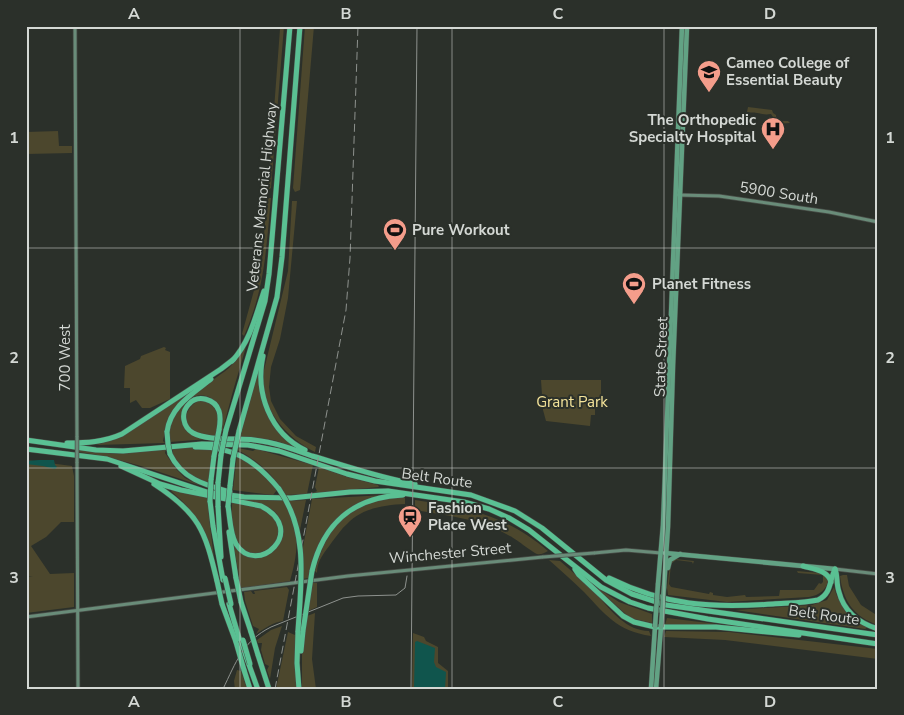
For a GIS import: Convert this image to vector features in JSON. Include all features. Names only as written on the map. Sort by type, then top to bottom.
[{"type":"highway","name":"Veterans Memorial Highway","points":[[257,688],[243,640],[228,604],[221,580],[218,483],[226,430],[265,301],[276,203],[290,26]]},
{"type":"highway","name":"Veterans Memorial Highway","points":[[269,689],[241,602],[229,528],[228,506],[233,459],[239,430],[277,297],[282,257],[300,26]]},
{"type":"highway","points":[[244,497],[194,480],[180,470],[170,454],[168,432],[171,417],[182,402],[221,372],[242,348],[251,328],[269,274]]},
{"type":"highway","points":[[277,297],[261,373],[261,387],[266,407],[275,425],[292,443],[334,462]]},
{"type":"highway","points":[[42,442],[86,443],[111,439],[131,429],[234,358]]},
{"type":"highway","points":[[221,580],[210,501],[211,480],[214,456],[219,430],[220,415],[215,404],[201,398],[189,403],[185,410],[184,421],[195,434],[206,437],[268,442],[401,482],[460,492]]},
{"type":"highway","name":"Belt Route","points":[[26,440],[96,450],[123,451],[202,444],[248,445],[286,453],[347,474],[375,481],[401,486],[460,492],[489,500],[516,511],[542,528],[606,580],[632,594],[666,605],[878,635]]},
{"type":"highway","points":[[154,449],[200,447],[224,449],[237,454],[259,466],[288,502],[294,516],[302,557],[298,679],[300,689]]},
{"type":"highway","name":"Belt Route","points":[[26,448],[106,460],[208,492],[244,497],[291,498],[350,492],[388,491],[472,504],[490,509],[509,518],[529,530],[608,591],[648,608],[878,644]]},
{"type":"highway","points":[[106,460],[146,478],[181,490],[261,506],[270,511],[280,523],[279,541],[272,550],[258,556],[245,553],[240,549],[235,542],[228,506]]},
{"type":"highway","points":[[146,478],[177,499],[190,511],[206,540],[257,688]]},
{"type":"highway","points":[[300,631],[316,555],[330,529],[348,512],[360,504],[386,496],[404,495],[439,498]]},
{"type":"highway","points":[[587,565],[634,590],[667,599],[708,606],[816,600],[826,594],[835,569]]},
{"type":"highway","points":[[574,566],[579,575],[630,621],[658,627],[716,627],[844,639]]},
{"type":"highway","points":[[803,566],[826,573],[830,578],[831,584]]},
{"type":"highway","points":[[835,569],[838,590],[848,610],[862,623],[878,629]]},
{"type":"highway","points":[[228,604],[236,642],[250,689]]},
{"type":"main road","name":"700 West","points":[[75,26],[78,689]]},
{"type":"main road","name":"State Street","points":[[652,689],[667,553],[682,26]]},
{"type":"main road","name":"State Street","points":[[656,689],[658,584],[687,26]]},
{"type":"main road","name":"5900 South","points":[[677,195],[719,196],[829,212],[878,222]]},
{"type":"main road","name":"Winchester Street","points":[[26,617],[348,576],[626,550],[878,574]]},
{"type":"main road","points":[[664,587],[669,562],[680,554]]},
{"type":"green space","points":[[277,26],[284,26],[271,188],[268,190],[280,29]]},
{"type":"green space","points":[[305,26],[314,26],[300,190],[295,192],[293,188]]},
{"type":"green space","points":[[748,107],[772,110],[776,115],[776,121],[788,121],[790,123],[775,124],[771,114],[747,112]]},
{"type":"green space","points":[[58,131],[59,146],[72,146],[72,153],[26,154],[26,132]]},
{"type":"green space","points":[[267,198],[271,198],[264,268],[256,302],[244,336],[242,334],[262,261]]},
{"type":"green space","points":[[292,201],[297,201],[288,298],[280,339],[271,367],[269,387],[271,401],[280,419],[296,436],[316,447],[315,452],[293,438],[276,419],[270,408],[263,383],[264,370],[288,271]]},
{"type":"green space","points":[[248,340],[221,436],[223,417],[220,406],[211,398],[201,395],[192,398],[186,403],[182,411],[182,420],[186,429],[195,435],[209,439],[170,442],[169,430],[172,420],[179,409],[189,399],[229,368]]},
{"type":"green space","points":[[164,347],[166,348],[165,350],[170,352],[170,399],[150,408],[142,408],[136,400],[130,403],[130,388],[124,388],[125,366],[140,359],[141,356]]},
{"type":"green space","points":[[259,369],[264,405],[295,447],[273,440],[240,437]]},
{"type":"green space","name":"Grant Park","points":[[541,380],[601,380],[601,403],[595,403],[595,415],[591,415],[590,426],[546,421],[543,410]]},
{"type":"green space","points":[[183,396],[168,418],[163,441],[165,443],[96,445],[113,440]]},
{"type":"green space","points":[[201,400],[215,408],[218,418],[216,435],[197,432],[190,428],[186,419],[192,406]]},
{"type":"green space","points":[[190,447],[213,448],[209,485],[182,469],[172,454],[173,450],[171,449]]},
{"type":"green space","points":[[238,448],[253,451],[256,449],[313,465],[307,494],[286,495],[265,469],[237,450]]},
{"type":"green space","points":[[166,449],[165,453],[177,470],[185,478],[201,486],[126,462],[79,452],[79,450],[117,454]]},
{"type":"green space","points":[[237,454],[252,463],[277,490],[273,495],[233,490]]},
{"type":"green space","points":[[26,460],[72,466],[74,476],[74,522],[61,522],[46,537],[31,546],[50,574],[74,573],[74,607],[26,613],[26,577],[33,576],[26,576]]},
{"type":"green space","points":[[319,467],[378,485],[379,487],[313,493],[317,491],[315,487]]},
{"type":"green space","points":[[172,490],[208,497],[214,558],[207,538],[198,521]]},
{"type":"green space","points":[[385,495],[354,506],[332,523],[318,547],[309,578],[303,579],[303,547],[312,499]]},
{"type":"green space","points":[[232,498],[284,501],[293,522],[296,541],[295,559],[290,581],[241,588],[233,541],[243,553],[269,554],[278,542],[280,523],[278,516],[266,506]]},
{"type":"green space","points":[[391,498],[405,498],[405,504],[374,508],[359,514],[343,528],[320,560],[317,573],[315,571],[326,541],[346,516],[365,505]]},
{"type":"green space","points":[[306,500],[300,530],[289,501]]},
{"type":"green space","points":[[415,500],[452,506],[486,515],[517,529],[548,551],[537,554],[497,529],[474,521],[415,510]]},
{"type":"green space","points":[[232,501],[261,508],[269,513],[277,522],[278,532],[276,540],[270,548],[262,552],[252,553],[243,549],[236,540],[233,531]]},
{"type":"green space","points":[[675,559],[694,561],[693,564],[692,562],[676,560],[671,564],[669,584],[671,587],[709,594],[710,592],[713,595],[727,597],[745,595],[746,597],[779,596],[780,590],[814,590],[819,583],[823,582],[823,575],[829,579],[822,591],[809,597],[727,602],[668,595],[670,564]]},
{"type":"green space","points":[[549,560],[560,561],[620,619],[634,628],[649,631],[651,636],[639,634],[613,621]]},
{"type":"green space","points":[[797,571],[820,573],[823,575],[798,573]]},
{"type":"green space","points":[[847,575],[849,586],[861,605],[878,616],[878,625],[856,613],[851,607],[842,585],[840,576]]},
{"type":"green space","points":[[313,583],[317,583],[317,607],[308,611]]},
{"type":"green space","points":[[287,587],[289,590],[283,621],[272,624],[256,634],[259,629],[253,626],[244,592],[251,591],[255,594],[254,591]]},
{"type":"green space","points":[[596,587],[619,602],[652,614],[652,623],[630,618]]},
{"type":"green space","points":[[834,587],[846,611],[868,627],[865,629],[735,610],[812,605],[827,600]]},
{"type":"green space","points":[[315,613],[312,659],[316,689],[302,689],[302,653],[307,616]]},
{"type":"green space","points":[[667,618],[717,624],[665,625]]},
{"type":"green space","points":[[282,626],[275,648],[270,679],[267,670],[269,666],[265,664],[261,650],[262,643],[258,643],[257,640],[271,630]]},
{"type":"green space","points":[[666,631],[729,632],[878,649],[878,659],[725,640],[664,637]]},
{"type":"green space","points":[[288,632],[295,635],[296,689],[276,689]]},
{"type":"green space","points":[[413,633],[424,637],[426,641],[438,647],[438,663],[448,671],[448,689],[412,689]]},
{"type":"green space","points":[[237,670],[241,671],[247,689],[235,689],[234,681]]},
{"type":"water","points":[[54,460],[57,467],[55,469],[26,464],[26,461]]},
{"type":"water","points":[[417,641],[435,648],[434,662],[436,667],[446,672],[445,689],[414,689],[415,642]]},
{"type":"tram line","points":[[411,689],[417,26]]},
{"type":"tram line","points":[[223,689],[241,653],[261,633],[271,627],[343,598],[396,595],[405,588],[407,576]]},
{"type":"railway","points":[[275,689],[346,310],[350,258],[358,26]]},
{"type":"place","name":"Cameo College of Essential Beauty","points":[[709,93]]},
{"type":"place","name":"The Orthopedic Specialty Hospital","points":[[773,150]]},
{"type":"place","name":"Pure Workout","points":[[395,251]]},
{"type":"place","name":"Planet Fitness","points":[[634,305]]},
{"type":"place","name":"Fashion Place West","points":[[410,538]]}]
